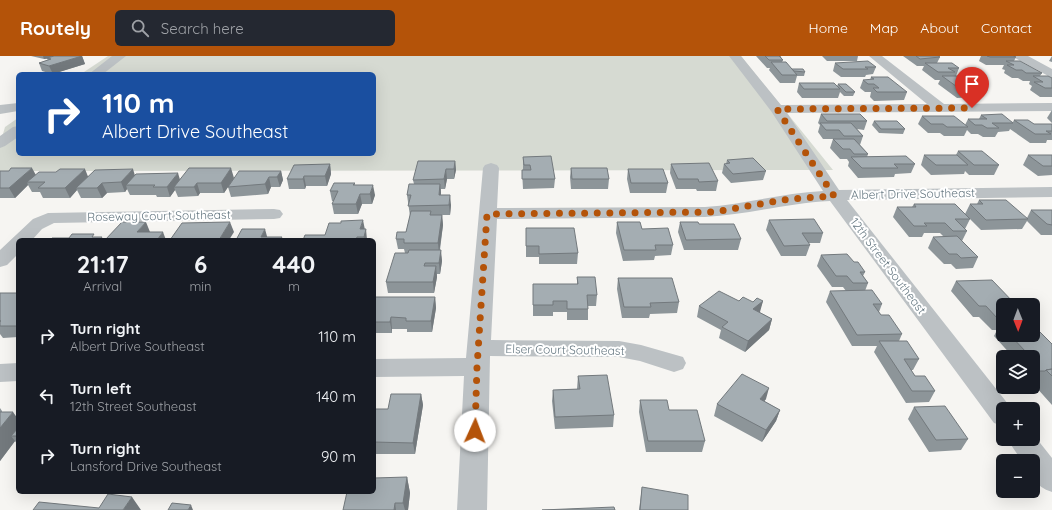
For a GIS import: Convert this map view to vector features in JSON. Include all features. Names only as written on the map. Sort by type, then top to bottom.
[{"type":"street","points":[[97,72],[117,56]]},
{"type":"street","name":"12th Street Southeast","points":[[735,56],[777,109],[834,196],[996,407]]},
{"type":"street","points":[[874,56],[940,108]]},
{"type":"street","points":[[1019,56],[1052,74]]},
{"type":"street","points":[[0,110],[4,108],[16,107]]},
{"type":"street","points":[[777,109],[1052,107]]},
{"type":"street","points":[[0,143],[16,131]]},
{"type":"street","points":[[472,510],[478,358],[491,168]]},
{"type":"street","name":"Albert Drive Southeast","points":[[487,214],[711,212],[789,199],[834,196],[1052,192]]},
{"type":"street","name":"Roseway Court Southeast","points":[[23,238],[44,219],[67,217],[274,214]]},
{"type":"street","points":[[0,261],[16,245]]},
{"type":"street","name":"Elser Court Southeast","points":[[376,368],[478,358],[619,349],[641,353],[674,363]]},
{"type":"street","points":[[0,373],[16,372]]},
{"type":"street","points":[[1026,446],[1052,480]]},
{"type":"shaded area","points":[[108,56],[741,56],[833,170],[0,171],[0,144],[5,127],[16,119],[16,156],[376,156],[376,72],[84,72]]},
{"type":"building","points":[[54,56],[82,56],[49,66],[39,63],[51,59],[47,58]]},
{"type":"building","points":[[765,56],[779,56],[783,60],[769,60]]},
{"type":"building","points":[[916,56],[938,56],[940,57],[920,59]]},
{"type":"building","points":[[987,56],[1013,56],[1016,57],[990,57]]},
{"type":"building","points":[[868,61],[876,67],[865,67],[868,69],[843,69],[835,63]]},
{"type":"building","points":[[1006,61],[1020,61],[1042,73],[1026,73],[1022,70],[1016,70],[1007,65],[1014,65]]},
{"type":"building","points":[[771,62],[786,62],[797,75],[782,75]]},
{"type":"building","points":[[925,63],[952,63],[959,68],[948,68],[955,72],[938,72]]},
{"type":"building","points":[[792,69],[803,69],[805,72],[794,71]]},
{"type":"building","points":[[942,76],[958,76],[978,89],[960,89]]},
{"type":"building","points":[[1033,76],[1048,76],[1052,78],[1052,88],[1045,88],[1034,82],[1043,82]]},
{"type":"building","points":[[871,77],[888,77],[907,92],[877,92],[873,88],[879,88],[874,84],[868,84],[863,80],[874,79]]},
{"type":"building","points":[[799,83],[834,83],[840,89],[804,89]]},
{"type":"building","points":[[838,84],[846,84],[855,92],[846,92]]},
{"type":"building","points":[[821,114],[860,114],[867,121],[827,121]]},
{"type":"building","points":[[1002,114],[1013,123],[992,123],[999,128],[987,128],[982,125],[975,125],[968,119],[987,119],[981,115]]},
{"type":"building","points":[[922,116],[954,116],[968,127],[947,127],[943,124],[931,124]]},
{"type":"building","points":[[1014,120],[1028,120],[1034,124],[1052,124],[1052,131],[1046,131],[1051,134],[1035,134]]},
{"type":"building","points":[[874,121],[897,121],[905,129],[881,129]]},
{"type":"building","points":[[820,123],[851,123],[863,136],[844,136],[839,130],[826,130]]},
{"type":"building","points":[[833,139],[854,139],[868,154],[854,154],[850,149],[843,149]]},
{"type":"building","points":[[958,151],[982,151],[999,165],[974,165]]},
{"type":"building","points":[[924,155],[957,155],[968,165],[936,165]]},
{"type":"building","points":[[1028,155],[1052,155],[1052,166],[1043,166]]},
{"type":"building","points":[[551,156],[555,179],[522,179],[522,170],[531,170],[530,165],[524,165],[523,157]]},
{"type":"building","points":[[906,156],[915,164],[894,164],[898,168],[862,168],[851,157]]},
{"type":"building","points":[[753,158],[766,171],[733,174],[724,164],[730,163],[727,160]]},
{"type":"building","points":[[418,161],[455,161],[454,169],[446,169],[444,179],[413,180]]},
{"type":"building","points":[[709,163],[718,181],[699,182],[698,179],[678,179],[671,164]]},
{"type":"building","points":[[330,164],[325,176],[304,176],[303,179],[287,179],[294,165]]},
{"type":"building","points":[[11,168],[32,168],[9,188],[0,188],[0,171],[9,171]]},
{"type":"building","points":[[189,168],[231,168],[221,183],[197,183],[194,187],[174,187]]},
{"type":"building","points":[[571,168],[607,168],[609,179],[572,179]]},
{"type":"building","points":[[60,169],[85,169],[65,188],[38,188],[45,182],[27,182],[39,172],[56,172]]},
{"type":"building","points":[[133,169],[121,182],[102,183],[97,188],[76,188],[95,170]]},
{"type":"building","points":[[628,169],[663,169],[668,183],[631,183]]},
{"type":"building","points":[[239,171],[281,171],[277,177],[269,177],[265,184],[228,187]]},
{"type":"building","points":[[178,173],[167,187],[153,187],[155,185],[126,185],[136,174]]},
{"type":"building","points":[[334,183],[373,185],[370,194],[360,194],[356,204],[332,204],[338,191],[330,191]]},
{"type":"building","points":[[409,184],[440,184],[439,195],[450,195],[449,205],[408,206],[411,195],[407,195]]},
{"type":"building","points":[[979,200],[1006,200],[1028,219],[986,220],[970,204],[983,204]]},
{"type":"building","points":[[914,204],[955,204],[970,219],[955,219],[967,231],[953,231],[945,223],[924,223],[927,226],[914,226],[897,207],[916,207]]},
{"type":"building","points":[[1031,210],[1052,210],[1052,225],[1047,224]]},
{"type":"building","points":[[411,211],[431,211],[430,215],[442,215],[438,243],[404,243],[404,239],[396,239],[397,232],[406,232]]},
{"type":"building","points":[[814,219],[823,233],[802,233],[810,245],[784,246],[769,220]]},
{"type":"building","points":[[363,220],[360,229],[366,229],[364,237],[304,238],[305,235],[325,235],[329,223],[341,223],[341,221]]},
{"type":"building","points":[[122,222],[146,222],[137,232],[163,232],[158,238],[107,238]]},
{"type":"building","points":[[230,222],[220,238],[171,238],[182,223]]},
{"type":"building","points":[[617,222],[640,222],[642,229],[668,228],[673,245],[655,245],[656,250],[624,250]]},
{"type":"building","points":[[680,222],[698,222],[699,224],[734,224],[741,239],[686,240]]},
{"type":"building","points":[[526,228],[574,228],[578,253],[539,254],[539,246],[526,246]]},
{"type":"building","points":[[242,229],[265,229],[261,237],[282,237],[281,238],[237,238]]},
{"type":"building","points":[[72,234],[94,234],[92,237],[102,237],[101,238],[69,238]]},
{"type":"building","points":[[957,236],[978,257],[961,258],[957,254],[949,254],[933,237]]},
{"type":"building","points":[[409,250],[441,250],[439,263],[425,263],[424,266],[436,266],[433,282],[386,282],[395,253],[408,253]]},
{"type":"building","points":[[847,254],[854,262],[858,262],[865,272],[860,272],[868,283],[853,283],[847,276],[836,276],[821,255]]},
{"type":"building","points":[[577,277],[595,277],[597,295],[587,295],[588,309],[567,309],[567,301],[553,301],[553,305],[533,305],[533,284],[578,284]]},
{"type":"building","points":[[618,278],[672,278],[679,302],[650,303],[651,307],[624,307]]},
{"type":"building","points":[[992,280],[1009,298],[996,298],[996,317],[986,306],[979,306],[956,281]]},
{"type":"building","points":[[872,290],[882,304],[873,304],[881,315],[889,315],[902,334],[857,335],[830,291]]},
{"type":"building","points":[[719,291],[739,301],[743,297],[753,302],[757,298],[763,301],[753,309],[772,319],[748,341],[722,327],[728,322],[699,306]]},
{"type":"building","points":[[0,293],[16,293],[16,326],[0,326]]},
{"type":"building","points":[[376,297],[435,297],[431,321],[406,321],[406,318],[391,317],[390,322],[376,322]]},
{"type":"building","points":[[1040,332],[1052,344],[1052,369],[1040,371],[1040,350],[1024,350],[1017,342],[1040,342]]},
{"type":"building","points":[[879,341],[907,341],[919,359],[904,359],[915,376],[925,376],[935,391],[912,391]]},
{"type":"building","points":[[1052,369],[1052,376],[1046,370]]},
{"type":"building","points":[[742,374],[769,388],[760,399],[780,410],[766,430],[717,404]]},
{"type":"building","points":[[607,375],[614,415],[555,417],[553,390],[580,389],[578,376]]},
{"type":"building","points":[[391,394],[421,394],[413,443],[376,442],[376,409],[388,409]]},
{"type":"building","points":[[640,400],[667,400],[669,410],[697,410],[705,441],[648,441]]},
{"type":"building","points":[[945,406],[968,439],[936,440],[914,407]]},
{"type":"building","points":[[0,412],[13,412],[0,428]]},
{"type":"building","points":[[16,430],[16,436],[11,436]]},
{"type":"building","points":[[407,477],[403,503],[395,503],[394,510],[343,510],[347,494],[376,494],[376,478]]},
{"type":"building","points":[[642,487],[688,495],[688,510],[640,510]]},
{"type":"building","points":[[108,494],[132,497],[123,510],[33,510],[39,502],[99,508]]},
{"type":"building","points":[[172,503],[191,505],[188,510],[168,510]]},
{"type":"building","points":[[614,507],[615,510],[542,510]]},
{"type":"route","points":[[475,431],[477,367],[487,214],[714,212],[789,199],[834,196],[782,119],[777,109],[972,108]]}]
